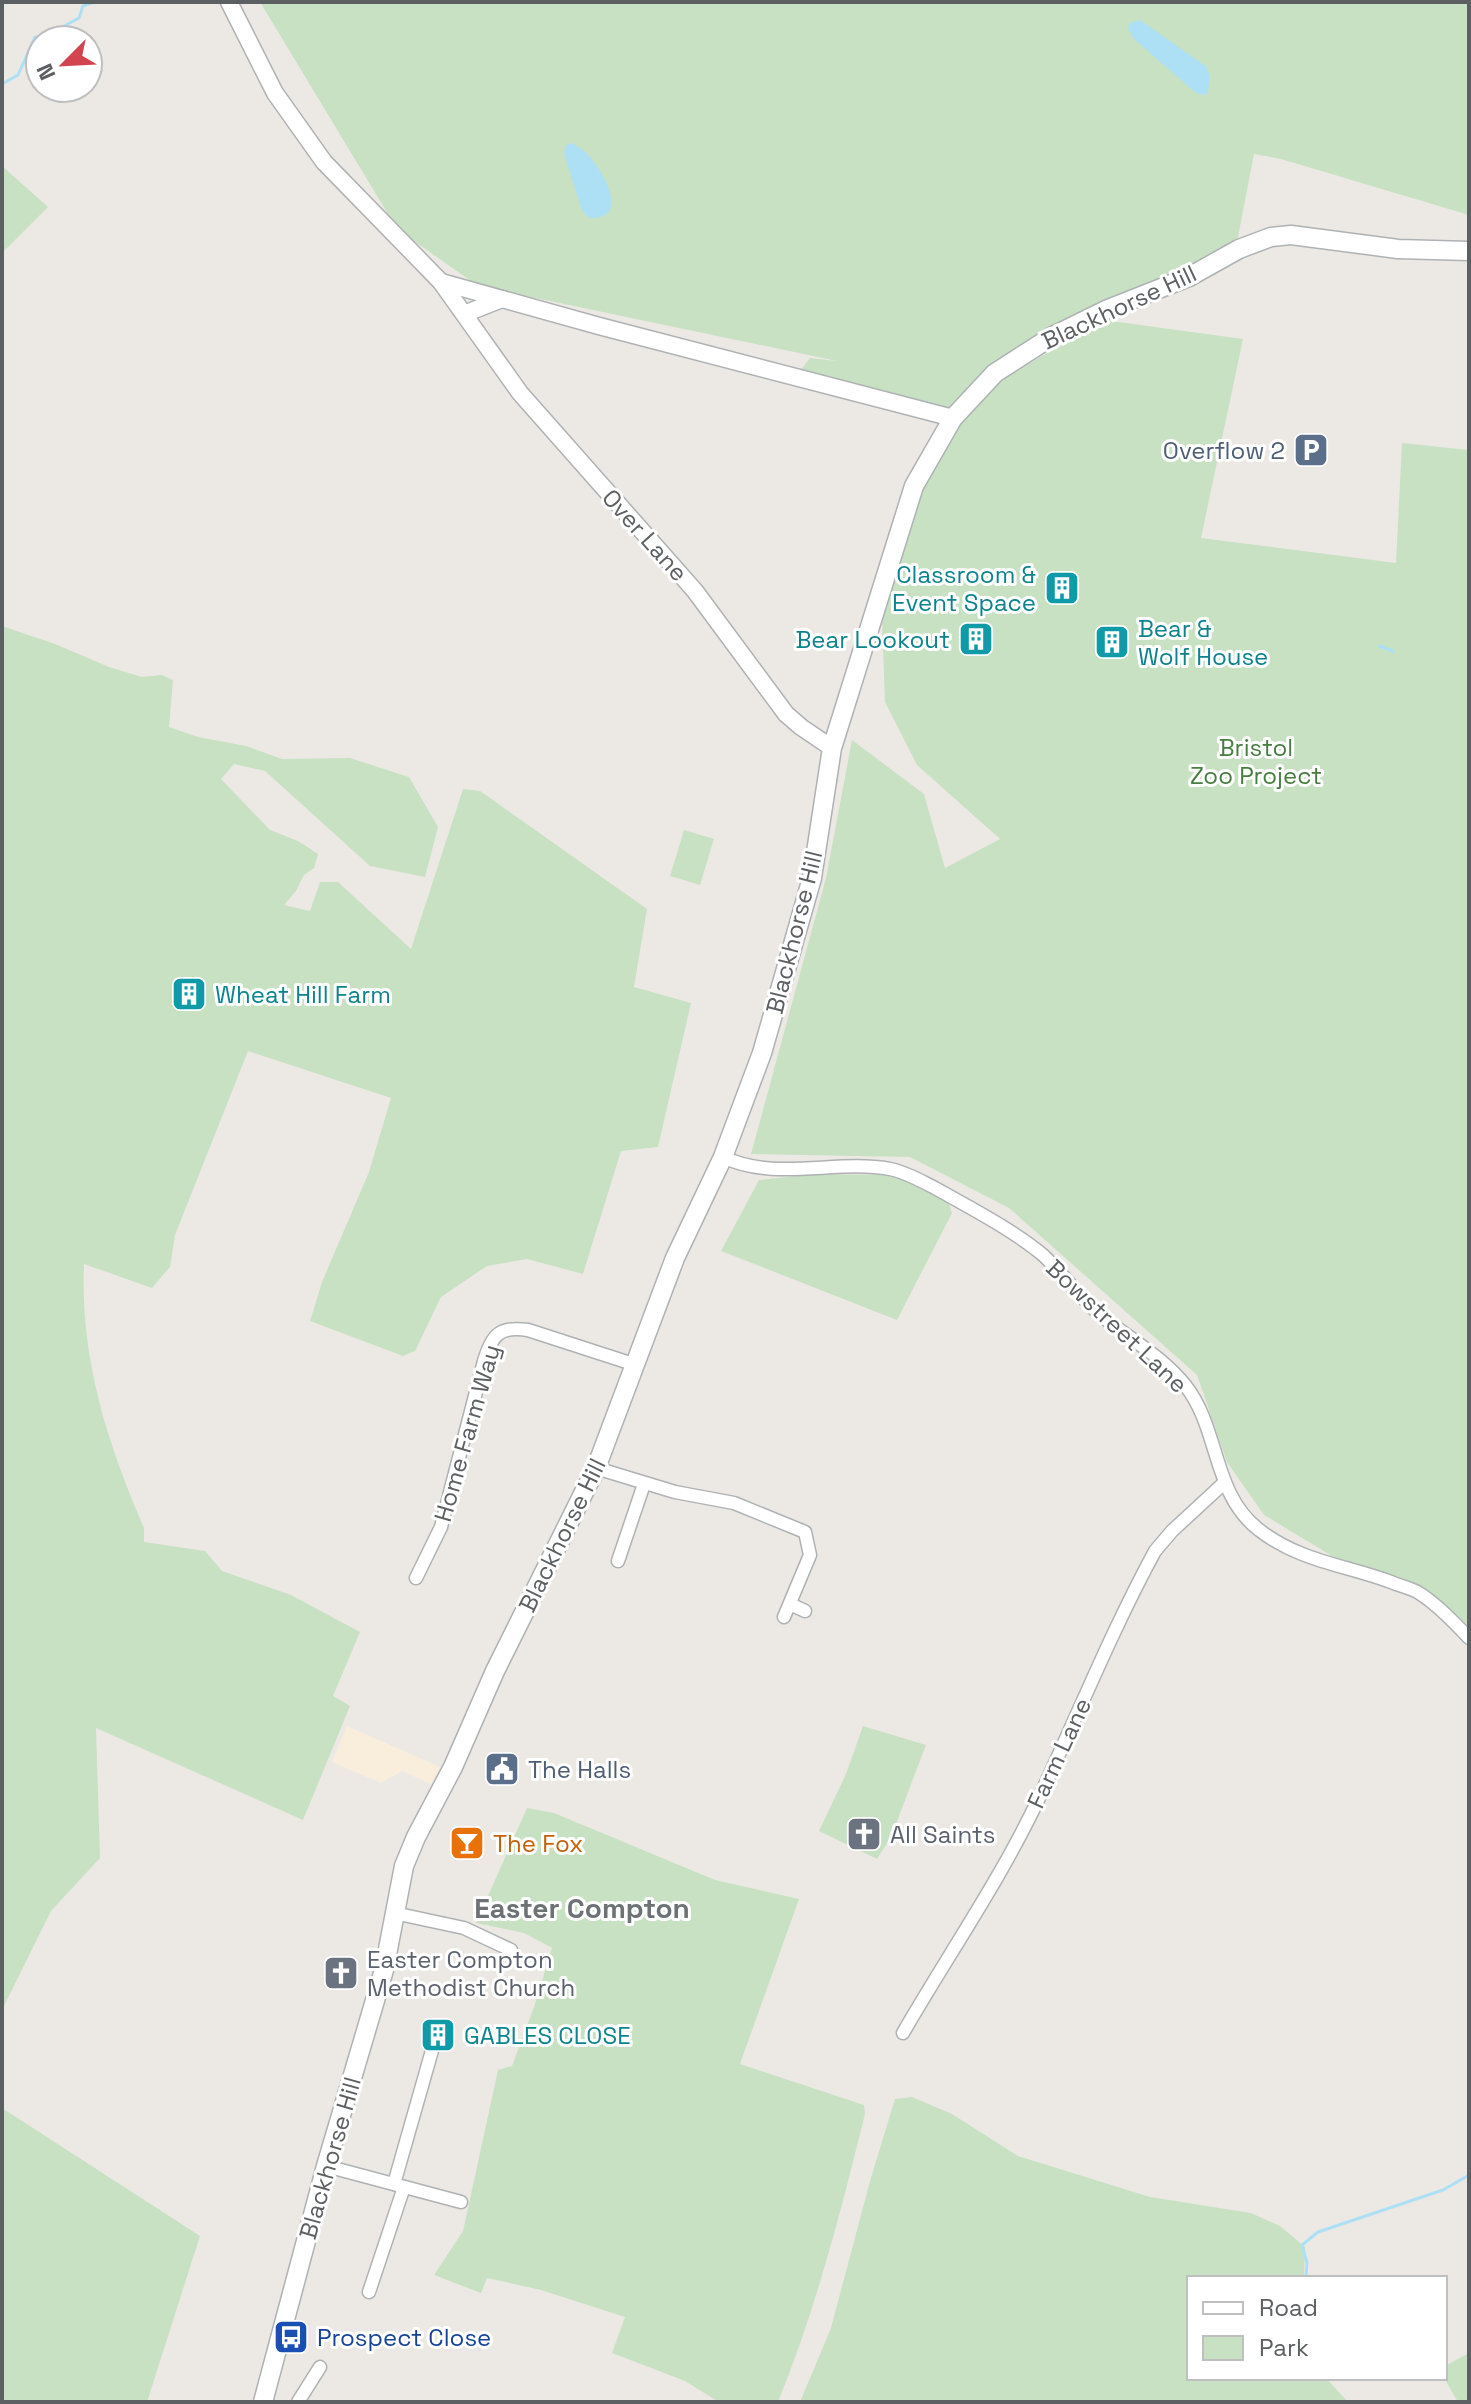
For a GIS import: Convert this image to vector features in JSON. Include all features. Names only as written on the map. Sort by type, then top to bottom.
[{"type":"main road","name":"Blackhorse Hill","points":[[263,2402],[326,2166],[382,1980],[404,1866],[453,1767],[495,1671],[596,1468],[675,1258],[723,1157],[762,1053],[812,878],[832,748],[914,486],[953,418],[982,384],[1022,353],[1108,309],[1189,277],[1255,242],[1291,235],[1398,249],[1469,251]]},
{"type":"street","name":"Over Lane","points":[[229,2],[275,93],[324,162],[441,282],[520,393],[695,591],[786,714],[832,748]]},
{"type":"street","points":[[441,282],[953,418]]},
{"type":"street","points":[[464,314],[490,301],[502,299]]},
{"type":"street","name":"Bowstreet Lane","points":[[723,1157],[743,1165],[790,1169],[869,1167],[893,1170],[937,1189],[1023,1241],[1043,1256],[1097,1311],[1164,1364],[1186,1386],[1199,1408],[1224,1483],[1249,1522],[1268,1537],[1312,1560],[1379,1578],[1419,1593],[1469,1638]]},
{"type":"street","name":"Home Farm Way","points":[[416,1578],[441,1527],[487,1352],[497,1334],[511,1328],[528,1330],[636,1365]]},
{"type":"street","points":[[596,1468],[644,1484],[734,1503],[805,1532],[810,1555],[784,1617]]},
{"type":"street","name":"Farm Lane","points":[[903,2033],[1018,1839],[1155,1551],[1224,1483]]},
{"type":"street","points":[[618,1561],[644,1484]]},
{"type":"street","points":[[790,1604],[805,1611]]},
{"type":"street","points":[[394,1913],[464,1928],[511,1950]]},
{"type":"street","points":[[369,2292],[433,2047]]},
{"type":"street","points":[[326,2166],[461,2202]]},
{"type":"street","points":[[361,2265],[376,2269]]},
{"type":"street","points":[[298,2402],[320,2367]]},
{"type":"shaded area","points":[[347,1726],[440,1767],[431,1784],[402,1771],[381,1783],[332,1762]]},
{"type":"green space","points":[[260,2],[1469,2],[1469,215],[1281,159],[1254,154],[1237,242],[1002,358],[950,409],[800,371],[810,358],[837,361],[478,286],[397,229]]},
{"type":"green space","points":[[2,166],[48,207],[2,253]]},
{"type":"green space","name":"Bristol Zoo Project","points":[[1104,320],[1243,339],[1201,538],[1396,563],[1402,443],[1469,450],[1469,1626],[1430,1592],[1332,1556],[1264,1515],[1227,1462],[1197,1375],[1009,1208],[910,1157],[751,1154],[826,878],[852,740],[924,794],[945,868],[1000,839],[917,765],[885,702],[882,620],[922,490],[960,422],[999,381]]},
{"type":"green space","points":[[2,626],[109,667],[142,677],[162,675],[173,680],[169,727],[198,737],[246,746],[282,759],[350,758],[409,777],[438,827],[425,877],[370,866],[265,771],[234,764],[221,779],[270,830],[298,841],[318,854],[314,868],[304,875],[284,905],[310,911],[320,882],[338,882],[411,949],[463,789],[480,791],[647,909],[634,987],[691,1003],[658,1147],[621,1151],[583,1274],[527,1259],[487,1266],[441,1297],[415,1351],[403,1356],[310,1321],[322,1282],[369,1172],[391,1098],[248,1051],[175,1235],[170,1267],[152,1288],[84,1264],[86,1333],[91,1366],[118,1464],[144,1528],[144,1542],[205,1551],[222,1571],[291,1595],[360,1632],[333,1696],[350,1706],[303,1820],[96,1728],[100,1858],[51,1911],[2,2010]]},
{"type":"green space","points":[[684,830],[714,839],[700,885],[670,876]]},
{"type":"green space","points":[[814,1174],[893,1175],[948,1201],[952,1213],[897,1320],[721,1251],[759,1180]]},
{"type":"green space","points":[[863,1726],[926,1745],[891,1837],[877,1859],[819,1831],[846,1774]]},
{"type":"green space","points":[[527,1808],[554,1813],[715,1880],[799,1899],[740,2064],[864,2105],[865,2114],[816,2296],[778,2402],[719,2402],[685,2381],[612,2353],[625,2317],[541,2290],[487,2278],[481,2293],[434,2275],[463,2231],[498,2070],[512,2066],[552,1948],[524,1933],[476,1923]]},
{"type":"green space","points":[[912,2097],[952,2114],[1018,2156],[1150,2197],[1251,2213],[1280,2226],[1305,2247],[1304,2276],[1187,2276],[1187,2380],[1328,2380],[1348,2402],[800,2402],[831,2328],[895,2099]]},
{"type":"green space","points":[[2,2108],[200,2236],[147,2402],[2,2402]]},
{"type":"green space","points":[[1469,2353],[1469,2402],[1458,2402],[1445,2380],[1447,2365]]},
{"type":"water","points":[[1140,20],[1207,67],[1210,77],[1208,93],[1196,93],[1133,38],[1128,28],[1130,23]]},
{"type":"water","points":[[572,143],[588,155],[606,182],[612,203],[602,217],[589,218],[582,211],[564,153],[566,145]]},
{"type":"waterway","points":[[2,84],[18,75],[35,37],[50,38],[79,18],[83,6],[94,2]]},
{"type":"waterway","points":[[1379,646],[1393,651]]},
{"type":"waterway","points":[[1306,2276],[1307,2263],[1302,2245],[1318,2232],[1443,2190],[1469,2175]]},
{"type":"place","name":"Overflow 2","points":[[1311,450]]},
{"type":"place","name":"Classroom & Event Space","points":[[1062,588]]},
{"type":"place","name":"Bear Lookout","points":[[976,639]]},
{"type":"place","name":"Bear & Wolf House","points":[[1112,642]]},
{"type":"place","name":"Wheat Hill Farm","points":[[189,994]]},
{"type":"place","name":"The Halls","points":[[502,1769]]},
{"type":"place","name":"All Saints","points":[[864,1834]]},
{"type":"place","name":"The Fox","points":[[467,1843]]},
{"type":"place","name":"Easter Compton Methodist Church","points":[[341,1973]]},
{"type":"place","name":"GABLES CLOSE","points":[[438,2035]]},
{"type":"place","name":"Prospect Close","points":[[291,2337]]},
{"type":"district","name":"Easter Compton","points":[[582,1908]]}]
